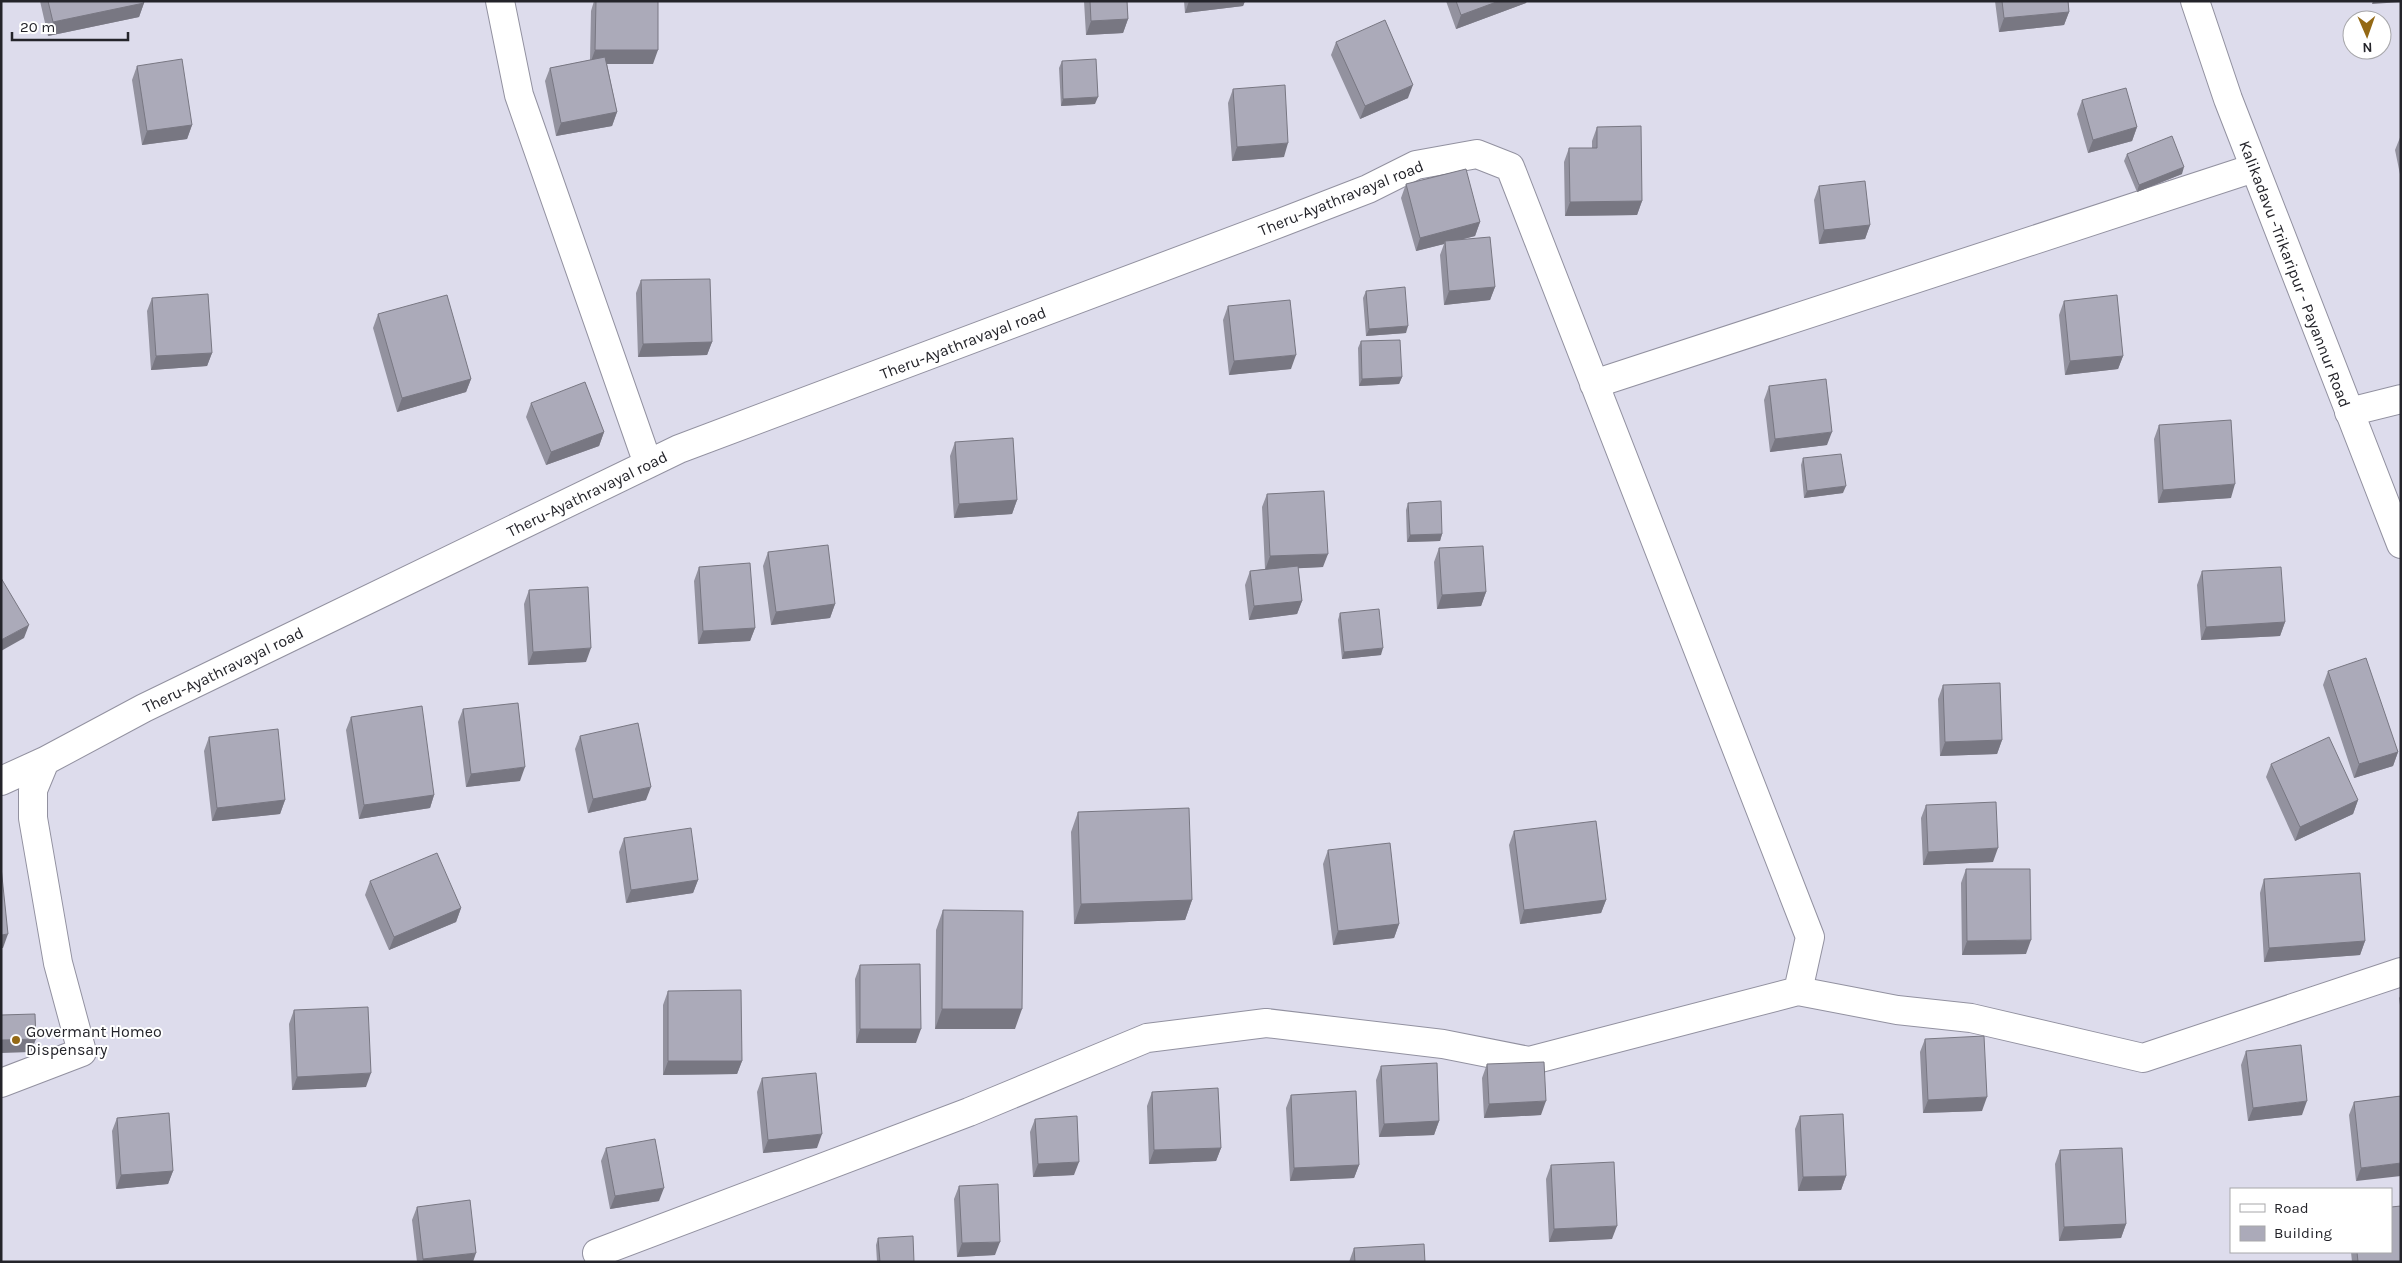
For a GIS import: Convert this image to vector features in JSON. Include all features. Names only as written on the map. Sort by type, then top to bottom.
[{"type":"street","points":[[500,1],[519,95],[648,464]]},
{"type":"street","name":"Kalikadavu -Trikaripur - Payannur Road","points":[[2195,1],[2222,82],[2254,168],[2401,544]]},
{"type":"street","name":"Theru-Ayathravayal road","points":[[1,781],[45,761],[144,708],[680,449],[1280,223],[1368,189],[1416,165],[1477,154],[1510,167],[1594,384]]},
{"type":"street","points":[[1798,991],[1810,937],[1594,384],[2254,168]]},
{"type":"street","points":[[2349,412],[2401,399]]},
{"type":"street","points":[[1,1083],[82,1052],[58,963],[33,818],[33,790],[45,761]]},
{"type":"street","points":[[597,1253],[970,1112],[1147,1038],[1266,1024],[1443,1044],[1529,1061],[1798,991],[1897,1010],[1971,1018],[2143,1058],[2401,972]]},
{"type":"building","points":[[48,1],[143,1],[144,3],[53,22]]},
{"type":"building","points":[[596,1],[658,1],[658,50],[595,50]]},
{"type":"building","points":[[1090,1],[1127,1],[1128,19],[1091,21]]},
{"type":"building","points":[[1456,1],[1499,1],[1461,15]]},
{"type":"building","points":[[2002,1],[2068,1],[2069,12],[2004,18]]},
{"type":"building","points":[[1385,20],[1413,85],[1365,106],[1336,42]]},
{"type":"building","points":[[605,57],[617,112],[561,123],[550,68]]},
{"type":"building","points":[[182,59],[192,125],[147,131],[137,66]]},
{"type":"building","points":[[1096,59],[1098,97],[1063,99],[1062,61]]},
{"type":"building","points":[[1285,85],[1288,143],[1237,147],[1233,89]]},
{"type":"building","points":[[2126,88],[2137,127],[2093,140],[2082,100]]},
{"type":"building","points":[[1641,126],[1642,201],[1570,202],[1569,148],[1597,148],[1597,127]]},
{"type":"building","points":[[2172,136],[2184,167],[2139,185],[2127,154]]},
{"type":"building","points":[[1466,169],[1480,222],[1420,238],[1406,184]]},
{"type":"building","points":[[1865,181],[1870,225],[1824,230],[1819,186]]},
{"type":"building","points":[[1490,237],[1495,287],[1449,291],[1445,241]]},
{"type":"building","points":[[710,279],[712,342],[643,344],[641,280]]},
{"type":"building","points":[[1405,287],[1408,326],[1369,329],[1366,291]]},
{"type":"building","points":[[208,294],[212,353],[156,356],[152,298]]},
{"type":"building","points":[[447,295],[471,379],[402,398],[378,314]]},
{"type":"building","points":[[2117,295],[2123,356],[2070,361],[2064,301]]},
{"type":"building","points":[[1290,300],[1296,355],[1234,361],[1228,306]]},
{"type":"building","points":[[1400,340],[1402,377],[1362,379],[1361,341]]},
{"type":"building","points":[[1826,379],[1832,432],[1775,439],[1769,386]]},
{"type":"building","points":[[585,382],[604,432],[551,452],[531,403]]},
{"type":"building","points":[[2231,420],[2235,484],[2163,490],[2159,425]]},
{"type":"building","points":[[1013,438],[1017,500],[959,504],[955,442]]},
{"type":"building","points":[[1841,454],[1846,486],[1807,491],[1803,458]]},
{"type":"building","points":[[1324,491],[1328,554],[1270,556],[1267,494]]},
{"type":"building","points":[[1441,501],[1442,534],[1410,535],[1408,503]]},
{"type":"building","points":[[828,545],[835,604],[776,612],[768,552]]},
{"type":"building","points":[[1483,546],[1486,592],[1442,595],[1439,548]]},
{"type":"building","points":[[750,563],[755,628],[703,631],[699,567]]},
{"type":"building","points":[[1298,566],[1302,601],[1254,606],[1250,571]]},
{"type":"building","points":[[2281,567],[2285,622],[2206,627],[2202,571]]},
{"type":"building","points":[[1,578],[29,625],[1,640]]},
{"type":"building","points":[[588,587],[591,648],[533,652],[529,590]]},
{"type":"building","points":[[1379,609],[1383,648],[1344,652],[1340,613]]},
{"type":"building","points":[[2366,658],[2398,752],[2359,764],[2328,671]]},
{"type":"building","points":[[2000,683],[2002,740],[1945,742],[1943,685]]},
{"type":"building","points":[[518,703],[525,767],[471,774],[463,709]]},
{"type":"building","points":[[422,706],[434,795],[364,805],[351,717]]},
{"type":"building","points":[[638,723],[651,787],[593,799],[580,736]]},
{"type":"building","points":[[278,729],[285,800],[217,808],[209,737]]},
{"type":"building","points":[[2329,737],[2358,800],[2300,827],[2271,764]]},
{"type":"building","points":[[1996,802],[1998,848],[1928,852],[1926,805]]},
{"type":"building","points":[[1189,808],[1192,900],[1081,904],[1078,812]]},
{"type":"building","points":[[1596,821],[1606,900],[1524,910],[1514,831]]},
{"type":"building","points":[[691,828],[698,880],[631,890],[624,838]]},
{"type":"building","points":[[1390,843],[1399,924],[1338,931],[1328,850]]},
{"type":"building","points":[[437,853],[461,908],[394,937],[370,881]]},
{"type":"building","points":[[1,867],[8,934],[1,935]]},
{"type":"building","points":[[1966,869],[2030,869],[2031,940],[1967,941]]},
{"type":"building","points":[[2360,873],[2365,941],[2269,948],[2264,879]]},
{"type":"building","points":[[943,910],[1023,911],[1022,1009],[942,1009]]},
{"type":"building","points":[[920,964],[921,1029],[860,1029],[860,965]]},
{"type":"building","points":[[741,990],[742,1061],[668,1061],[668,991]]},
{"type":"building","points":[[368,1007],[371,1073],[297,1077],[294,1010]]},
{"type":"building","points":[[35,1014],[36,1039],[1,1040],[1,1015]]},
{"type":"building","points":[[1984,1036],[1987,1097],[1928,1100],[1925,1039]]},
{"type":"building","points":[[2301,1045],[2307,1101],[2253,1108],[2246,1051]]},
{"type":"building","points":[[1544,1062],[1546,1101],[1489,1104],[1487,1064]]},
{"type":"building","points":[[1437,1063],[1439,1121],[1384,1124],[1381,1066]]},
{"type":"building","points":[[816,1073],[822,1134],[768,1140],[762,1078]]},
{"type":"building","points":[[1218,1088],[1221,1148],[1154,1150],[1152,1092]]},
{"type":"building","points":[[1356,1091],[1359,1165],[1294,1168],[1291,1095]]},
{"type":"building","points":[[2401,1096],[2401,1163],[2361,1168],[2354,1102]]},
{"type":"building","points":[[169,1113],[173,1171],[121,1175],[117,1118]]},
{"type":"building","points":[[1843,1114],[1846,1176],[1803,1177],[1800,1116]]},
{"type":"building","points":[[1077,1116],[1079,1162],[1038,1164],[1035,1119]]},
{"type":"building","points":[[655,1139],[664,1188],[615,1196],[606,1148]]},
{"type":"building","points":[[2122,1148],[2126,1224],[2064,1227],[2060,1150]]},
{"type":"building","points":[[1614,1162],[1617,1226],[1554,1229],[1551,1165]]},
{"type":"building","points":[[998,1184],[1000,1242],[962,1243],[959,1186]]},
{"type":"building","points":[[470,1200],[476,1253],[423,1259],[417,1207]]},
{"type":"building","points":[[2401,1206],[2401,1262],[2358,1262],[2357,1253],[2392,1253],[2392,1207]]},
{"type":"building","points":[[913,1236],[914,1262],[880,1262],[878,1238]]},
{"type":"building","points":[[1424,1244],[1425,1262],[1355,1262],[1354,1248]]},
{"type":"place","name":"Govermant Homeo Dispensary","points":[[16,1040]]}]
